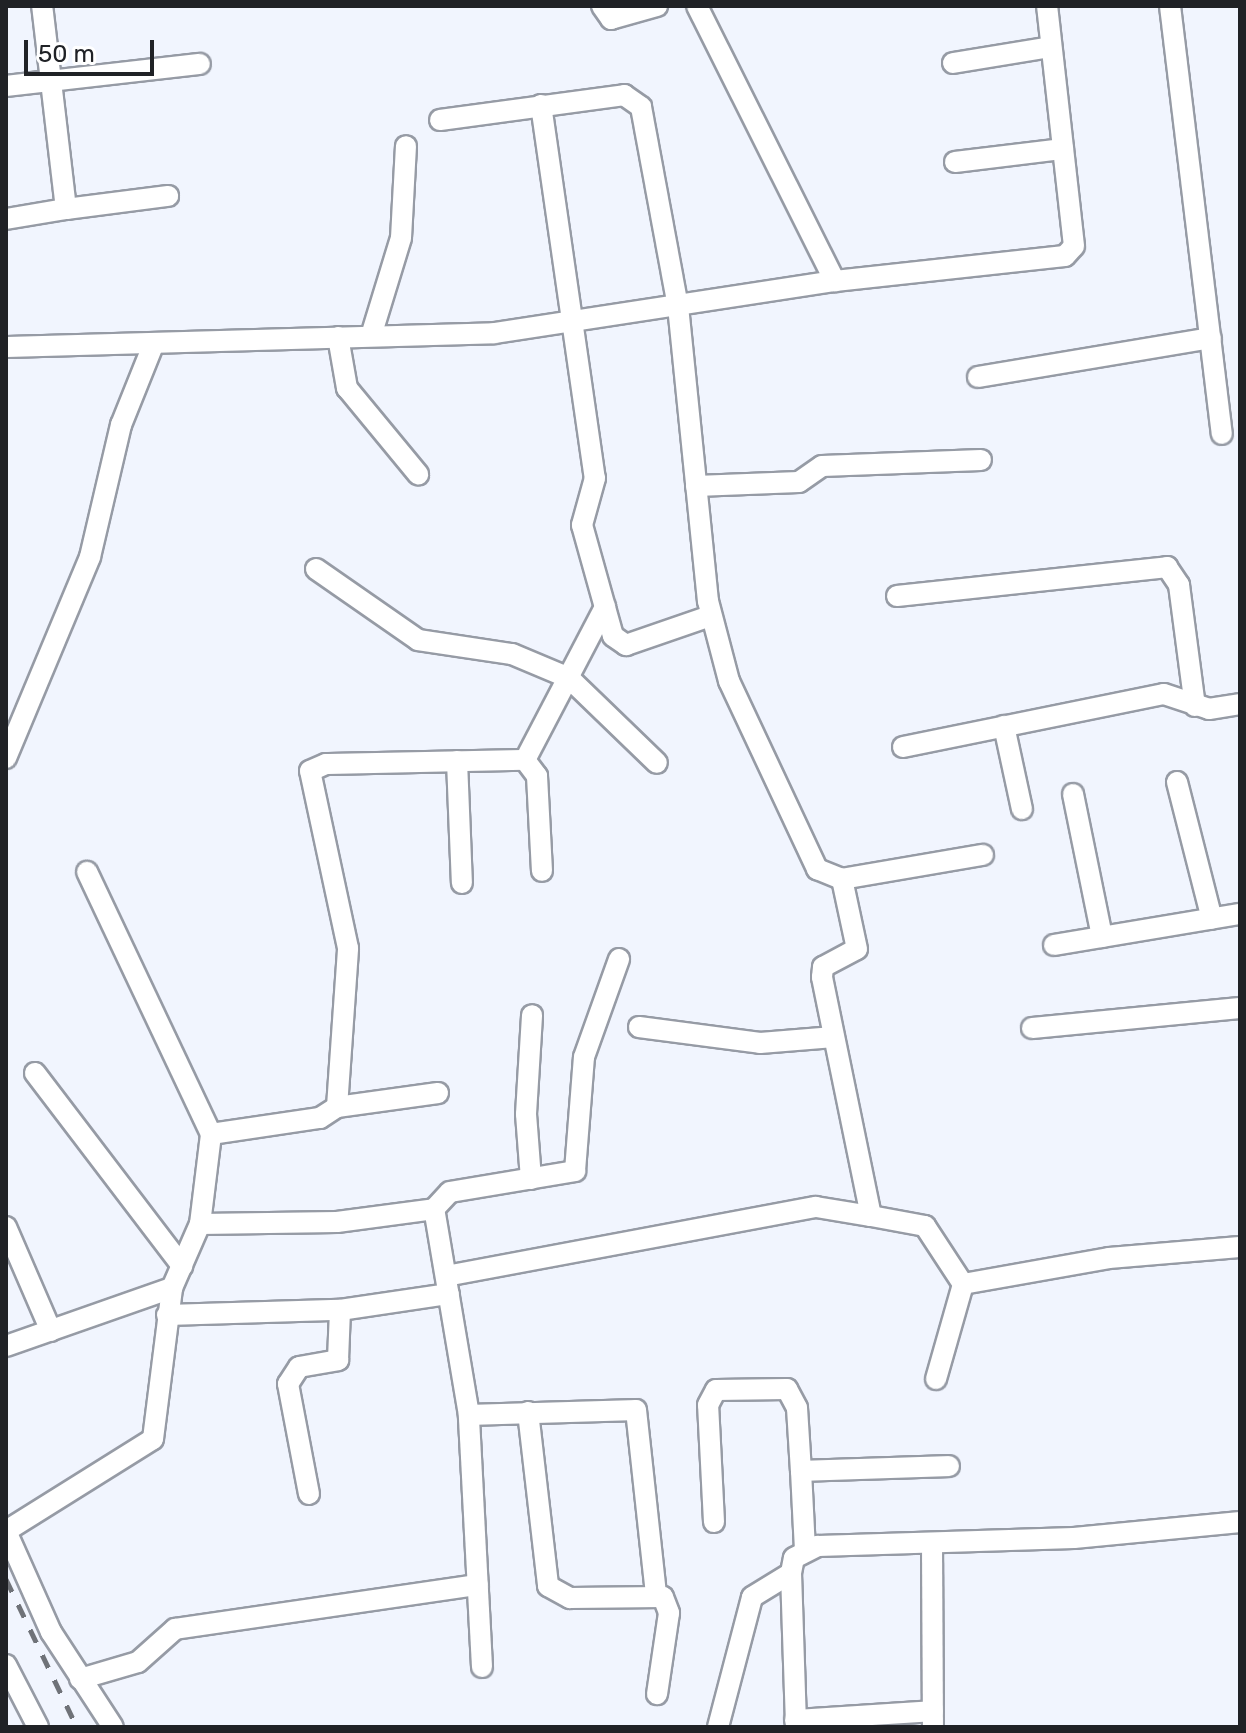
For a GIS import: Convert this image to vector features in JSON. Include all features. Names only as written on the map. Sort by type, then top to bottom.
[{"type":"street","points":[[42,6],[66,209]]},
{"type":"street","points":[[602,6],[611,19],[657,6]]},
{"type":"street","points":[[697,6],[835,281]]},
{"type":"street","points":[[6,347],[461,336],[573,322],[835,281],[1071,253],[1047,6]]},
{"type":"street","points":[[1170,6],[1222,434]]},
{"type":"street","points":[[953,63],[1051,47]]},
{"type":"street","points":[[6,86],[200,64]]},
{"type":"street","points":[[440,120],[624,95],[641,107],[678,306],[710,616],[729,681],[817,869],[842,879],[983,855]]},
{"type":"street","points":[[541,105],[595,478],[582,525],[613,636],[626,645],[710,616]]},
{"type":"street","points":[[371,336],[401,238],[406,146]]},
{"type":"street","points":[[955,162],[1063,149]]},
{"type":"street","points":[[6,219],[168,196]]},
{"type":"street","points":[[338,337],[347,388],[418,474]]},
{"type":"street","points":[[978,377],[1211,338]]},
{"type":"street","points":[[6,758],[90,557],[121,425],[154,343]]},
{"type":"street","points":[[696,486],[799,482],[834,465],[981,460]]},
{"type":"street","points":[[897,596],[1167,567],[1179,585],[1195,706]]},
{"type":"street","points":[[316,569],[418,640],[512,654],[569,678],[657,763]]},
{"type":"street","points":[[525,760],[605,607]]},
{"type":"street","points":[[903,747],[1164,694],[1195,706],[1240,704]]},
{"type":"street","points":[[1004,726],[1022,809]]},
{"type":"street","points":[[337,1107],[347,935],[310,771],[326,764],[525,760]]},
{"type":"street","points":[[525,760],[537,776],[542,871]]},
{"type":"street","points":[[457,761],[462,883]]},
{"type":"street","points":[[1177,782],[1212,919]]},
{"type":"street","points":[[1073,794],[1102,937]]},
{"type":"street","points":[[87,872],[211,1134],[200,1224],[172,1288],[153,1439],[6,1531],[80,1679],[113,1727]]},
{"type":"street","points":[[842,879],[857,949],[823,967],[834,1037],[871,1216]]},
{"type":"street","points":[[1054,945],[1240,914]]},
{"type":"street","points":[[200,1224],[337,1222],[434,1209],[450,1192],[570,1174],[579,1165],[581,1072],[619,959]]},
{"type":"street","points":[[1032,1028],[1240,1008]]},
{"type":"street","points":[[531,1179],[526,1114],[532,1015]]},
{"type":"street","points":[[639,1027],[760,1043],[834,1037]]},
{"type":"street","points":[[35,1073],[182,1266]]},
{"type":"street","points":[[211,1134],[320,1118],[337,1107],[438,1093]]},
{"type":"street","points":[[167,1315],[340,1310],[816,1207],[925,1226],[963,1284],[936,1379]]},
{"type":"street","points":[[434,1209],[469,1415],[482,1667]]},
{"type":"street","points":[[6,1227],[51,1331]]},
{"type":"street","points":[[963,1284],[1109,1258],[1240,1247]]},
{"type":"street","points":[[6,1346],[172,1288]]},
{"type":"street","points":[[309,1494],[288,1384],[299,1367],[338,1360],[340,1310]]},
{"type":"street","points":[[714,1522],[708,1405],[716,1390],[787,1389],[797,1408],[805,1550],[791,1573],[752,1597],[718,1727]]},
{"type":"street","points":[[469,1415],[636,1410],[656,1595],[669,1613],[657,1694]]},
{"type":"street","points":[[528,1412],[548,1586],[570,1598],[656,1595]]},
{"type":"street","points":[[801,1471],[949,1466]]},
{"type":"street","points":[[805,1550],[1240,1522]]},
{"type":"street","points":[[791,1573],[796,1724],[933,1719],[932,1544]]},
{"type":"street","points":[[80,1679],[138,1662],[175,1629],[478,1585]]},
{"type":"street","points":[[6,1665],[38,1727]]},
{"type":"railway","points":[[6,1579],[77,1727]]}]
